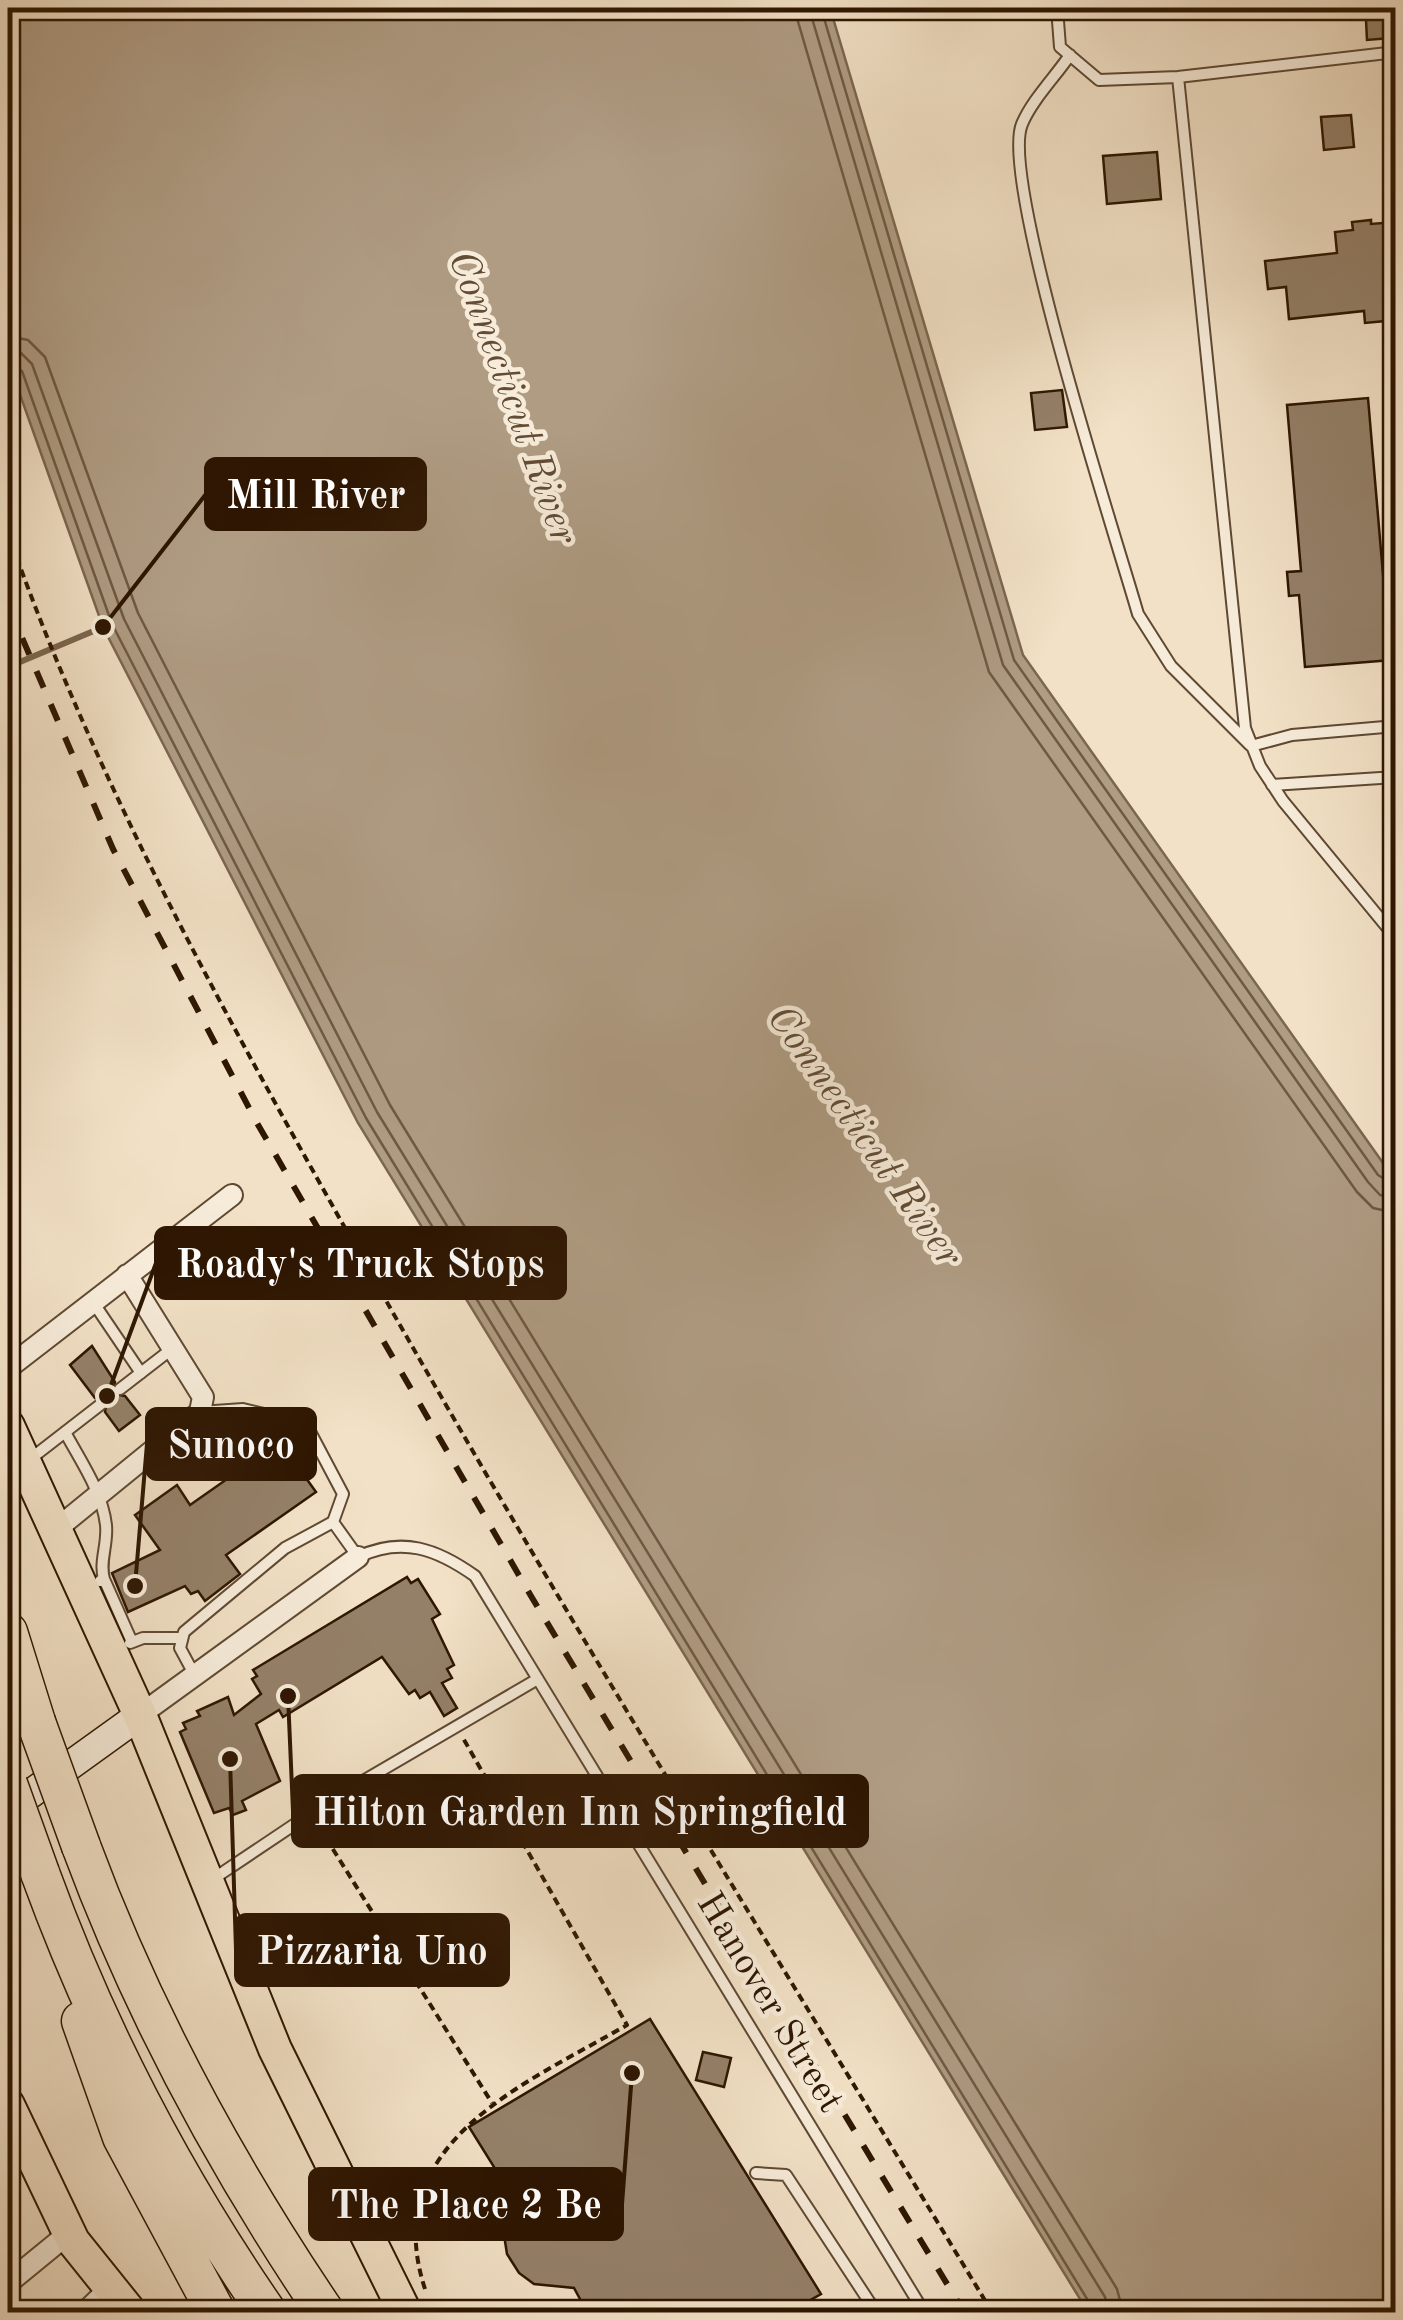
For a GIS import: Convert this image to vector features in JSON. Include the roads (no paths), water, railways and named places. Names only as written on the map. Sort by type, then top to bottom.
[{"type":"highway","points":[[8,1632],[36,1722],[117,1937],[180,2072],[293,2265],[325,2312]]},
{"type":"highway","points":[[8,1784],[44,1885],[84,2032],[115,2120],[163,2220],[216,2312]]},
{"type":"highway","points":[[44,1885],[142,2103],[266,2312]]},
{"type":"highway","points":[[293,2265],[335,2312]]},
{"type":"main road","points":[[8,1426],[54,1531],[93,1584],[122,1647],[140,1715],[275,2050],[417,2308]]},
{"type":"main road","points":[[8,1810],[140,1715]]},
{"type":"main road","points":[[8,2107],[69,2233],[130,2312]]},
{"type":"street","points":[[8,1368],[232,1195]]},
{"type":"street","points":[[54,1531],[200,1412],[203,1397],[128,1275]]},
{"type":"street","points":[[140,1715],[358,1557]]},
{"type":"street","points":[[8,2283],[69,2233]]},
{"type":"lane","points":[[1057,8],[1060,46],[1099,80],[1178,77],[1396,52]]},
{"type":"lane","points":[[1070,55],[1021,126],[1018,170],[1034,247],[1138,614],[1171,666],[1251,746],[1272,785],[1396,938]]},
{"type":"lane","points":[[1178,77],[1237,670],[1251,746]]},
{"type":"lane","points":[[1251,746],[1292,735],[1396,726]]},
{"type":"lane","points":[[1272,785],[1396,776]]},
{"type":"lane","points":[[1385,926],[1396,917]]},
{"type":"lane","points":[[93,1302],[142,1373]]},
{"type":"lane","points":[[120,1390],[173,1348]]},
{"type":"lane","points":[[24,1464],[100,1404]]},
{"type":"lane","points":[[194,1674],[180,1648],[182,1638],[211,1606],[270,1560],[333,1522],[343,1494],[306,1424],[243,1409],[200,1412]]},
{"type":"lane","points":[[64,1432],[100,1496],[106,1525],[107,1550],[93,1584]]},
{"type":"lane","points":[[333,1522],[358,1557]]},
{"type":"lane","name":"Hanover Street","points":[[358,1557],[379,1547],[406,1545],[451,1558],[475,1576],[924,2312]]},
{"type":"lane","points":[[122,1647],[182,1638]]},
{"type":"lane","points":[[208,1882],[310,1814],[536,1680]]},
{"type":"lane","points":[[756,2172],[786,2176],[793,2183],[876,2312]]},
{"type":"lane","points":[[78,2312],[106,2285]]},
{"type":"lane","points":[[8,2308],[17,2312]]},
{"type":"water","name":"Connecticut River","points":[[8,8],[830,8],[1023,655],[1395,1180],[1395,2312],[1088,2312],[358,1123],[103,627],[8,361]]},
{"type":"waterway","points":[[8,667],[108,625]]},
{"type":"railway","points":[[8,605],[113,849],[257,1123],[531,1596],[964,2312]]},
{"type":"place","name":"Mill River","points":[[103,627]]},
{"type":"place","name":"Roady's Truck Stops","points":[[107,1396]]},
{"type":"place","name":"Sunoco","points":[[135,1586]]},
{"type":"place","name":"Hilton Garden Inn Springfield","points":[[288,1696]]},
{"type":"place","name":"Pizzaria Uno","points":[[230,1759]]},
{"type":"place","name":"The Place 2 Be","points":[[632,2073]]}]
